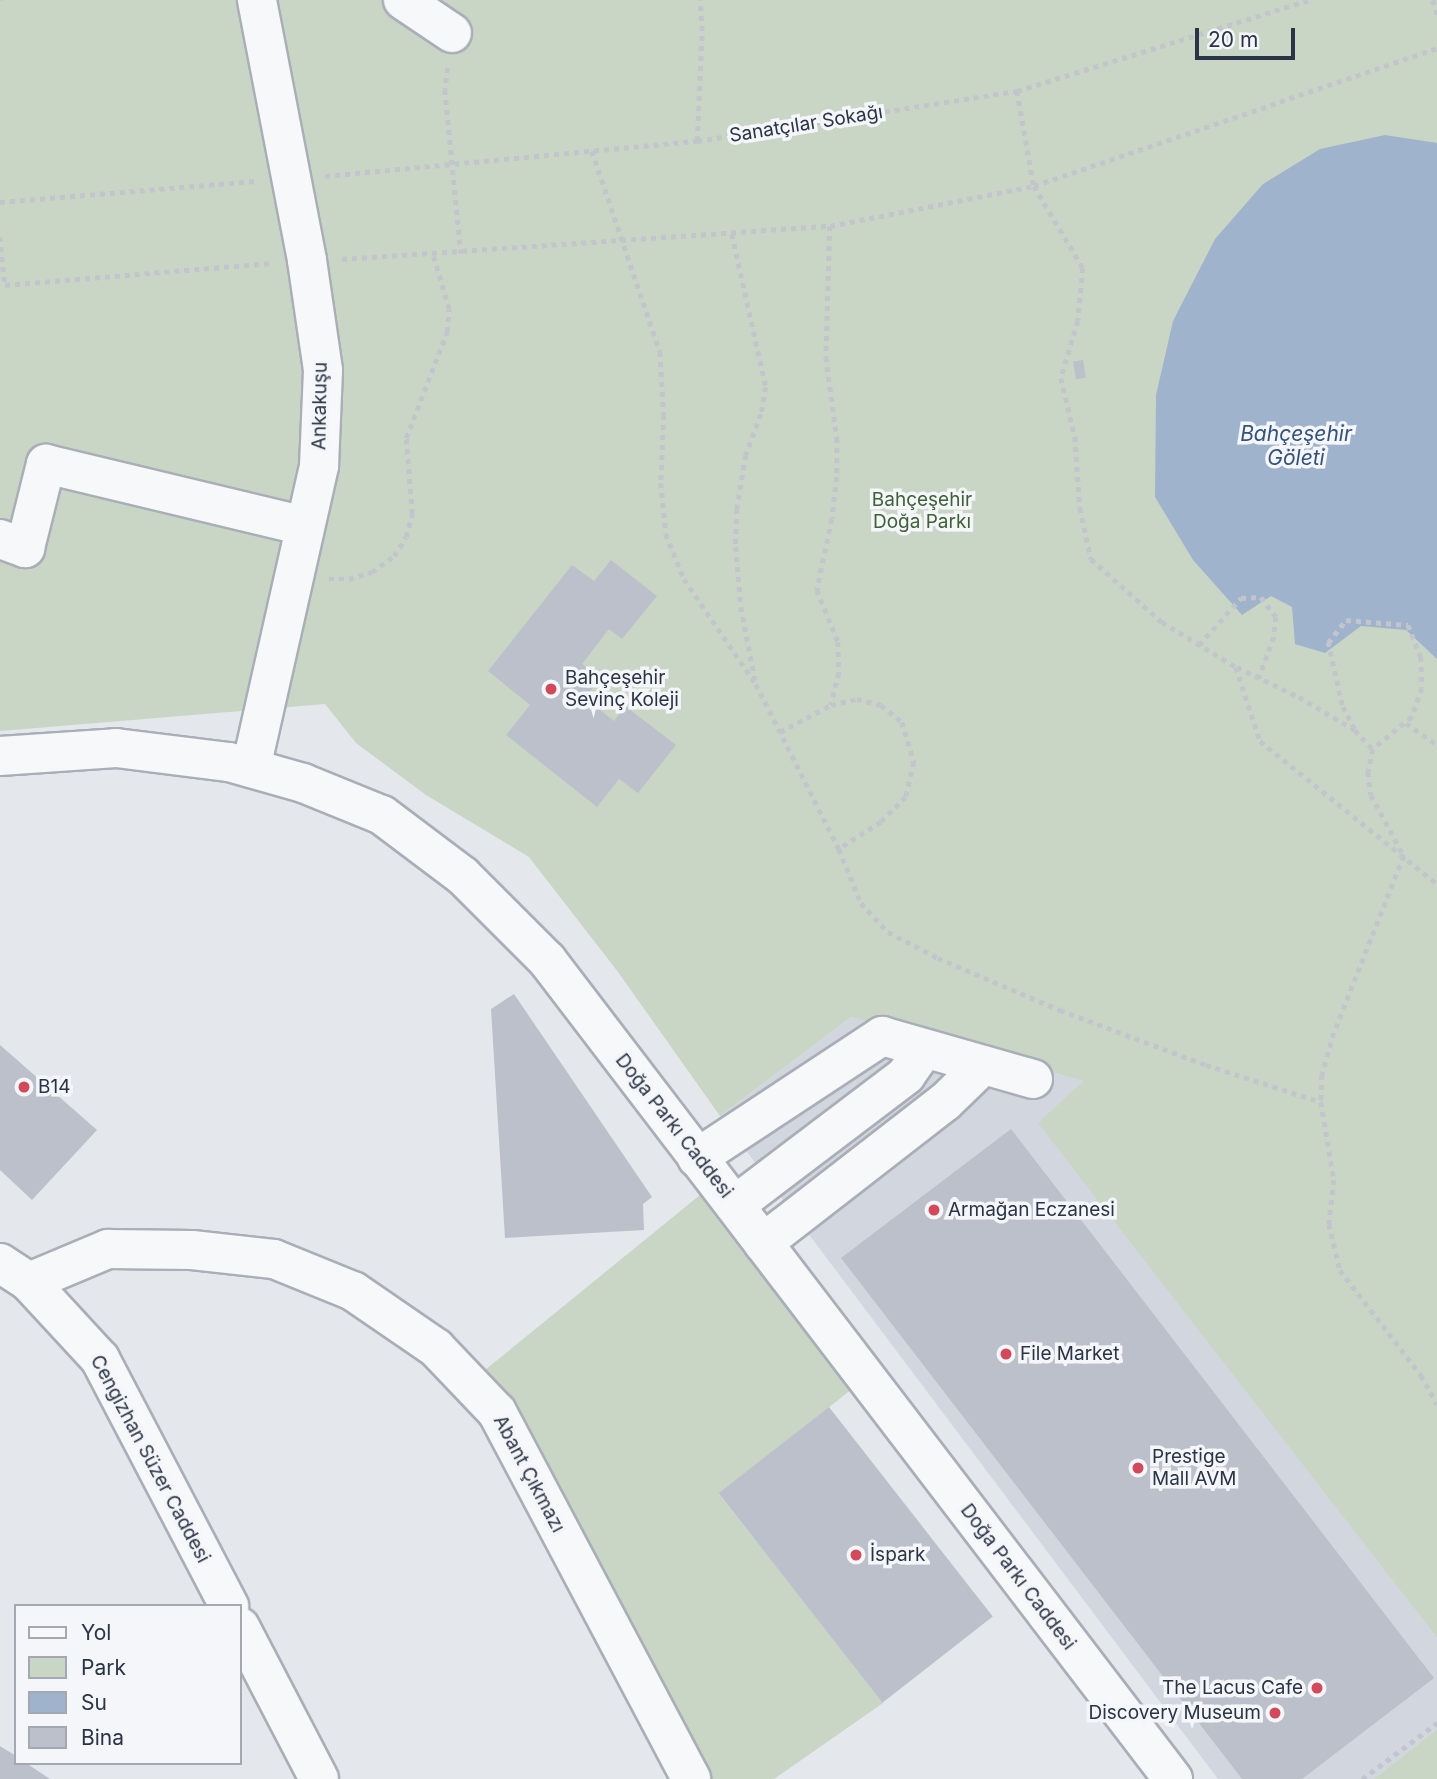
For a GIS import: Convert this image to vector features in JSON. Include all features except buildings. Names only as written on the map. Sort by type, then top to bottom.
[{"type":"street","name":"Ankakuşu","points":[[251,768],[319,466],[323,370],[307,260],[289,178],[257,0]]},
{"type":"street","points":[[403,0],[452,33]]},
{"type":"street","points":[[0,539],[25,548],[47,464],[305,526]]},
{"type":"street","name":"Doğa Parkı Caddesi","points":[[0,756],[116,748],[229,762],[303,783],[382,815],[463,876],[547,960],[1173,1779]]},
{"type":"street","points":[[697,1158],[882,1036],[1033,1079]]},
{"type":"street","points":[[735,1205],[906,1075],[924,1049]]},
{"type":"street","points":[[764,1243],[946,1102],[983,1065]]},
{"type":"street","name":"Abant Çıkmazı","points":[[14,1272],[108,1249],[192,1250],[274,1259],[353,1291],[436,1348],[497,1412],[691,1779]]},
{"type":"street","name":"Cengizhan Süzer Caddesi","points":[[14,1272],[100,1359],[228,1604]]},
{"type":"street","points":[[242,1631],[319,1779]]},
{"type":"path","points":[[697,141],[702,31],[700,0]]},
{"type":"path","name":"Sanatçılar Sokağı","points":[[0,202],[451,165],[697,141],[1017,91],[1309,0]]},
{"type":"path","points":[[1433,0],[1437,14]]},
{"type":"path","points":[[452,33],[445,90],[461,253]]},
{"type":"path","points":[[0,237],[5,285],[307,260],[433,255],[622,238],[732,234],[830,226],[1034,186],[1437,48]]},
{"type":"path","points":[[1017,91],[1034,186],[1083,268],[1077,321],[1061,378],[1075,437],[1080,508],[1091,559],[1162,622],[1236,667],[1355,730]]},
{"type":"path","points":[[592,151],[660,352],[664,415],[661,483],[666,534],[684,579],[756,684],[839,849],[861,903],[888,932],[939,958],[1060,1010],[1206,1065],[1321,1101]]},
{"type":"path","points":[[830,226],[827,357],[837,438],[837,477],[832,519],[817,590],[838,642],[839,673],[831,705]]},
{"type":"path","points":[[732,234],[766,387],[761,414],[746,455],[737,509],[736,548],[741,607],[756,684]]},
{"type":"path","points":[[293,579],[348,579],[372,572],[394,556],[406,537],[412,514],[406,438],[447,332],[449,309],[433,255]]},
{"type":"path","points":[[1199,645],[1241,598],[1261,597],[1276,617],[1274,637],[1259,678]]},
{"type":"path","points":[[1373,749],[1355,730],[1342,705],[1328,643],[1346,620],[1408,625],[1421,657],[1422,688],[1412,717],[1373,749],[1368,772],[1371,795],[1404,856],[1334,1034],[1322,1075],[1321,1101],[1334,1180],[1329,1224],[1340,1270],[1421,1375],[1437,1404]]},
{"type":"path","points":[[1236,667],[1261,741],[1437,884]]},
{"type":"path","points":[[780,732],[831,705],[857,699],[881,705],[902,722],[914,762],[906,797],[881,822],[839,849]]},
{"type":"path","points":[[1406,723],[1437,745]]},
{"type":"path","points":[[1362,1779],[1437,1723]]},
{"type":"shaded area","name":"Prestige Mall AVM","points":[[851,1017],[1083,1081],[1039,1123],[1437,1638],[1437,1729],[1374,1779],[1218,1779],[720,1116]]},
{"type":"green space","name":"Bahçeşehir Doğa Parkı","points":[[0,0],[1437,0],[1437,1638],[1038,1123],[1083,1081],[851,1017],[720,1116],[618,972],[529,857],[426,795],[356,743],[325,704],[0,731]]},
{"type":"green space","points":[[716,1182],[866,1378],[719,1494],[883,1703],[774,1779],[691,1779],[469,1383]]},
{"type":"green space","points":[[1437,1729],[1437,1779],[1374,1779]]},
{"type":"water","name":"Bahçeşehir Göleti","points":[[1385,135],[1437,143],[1437,659],[1406,630],[1361,626],[1325,653],[1295,644],[1292,607],[1271,596],[1242,615],[1193,560],[1155,497],[1156,395],[1173,321],[1215,239],[1263,184],[1320,149]]},
{"type":"place","name":"Bahçeşehir Sevinç Koleji","points":[[551,689]]},
{"type":"place","name":"B14","points":[[24,1087]]},
{"type":"place","name":"Armağan Eczanesi","points":[[934,1210]]},
{"type":"place","name":"File Market","points":[[1006,1354]]},
{"type":"place","name":"Prestige Mall AVM","points":[[1138,1468]]},
{"type":"place","name":"İspark","points":[[856,1555]]},
{"type":"place","name":"The Lacus Cafe","points":[[1317,1688]]},
{"type":"place","name":"Discovery Museum","points":[[1275,1713]]}]
